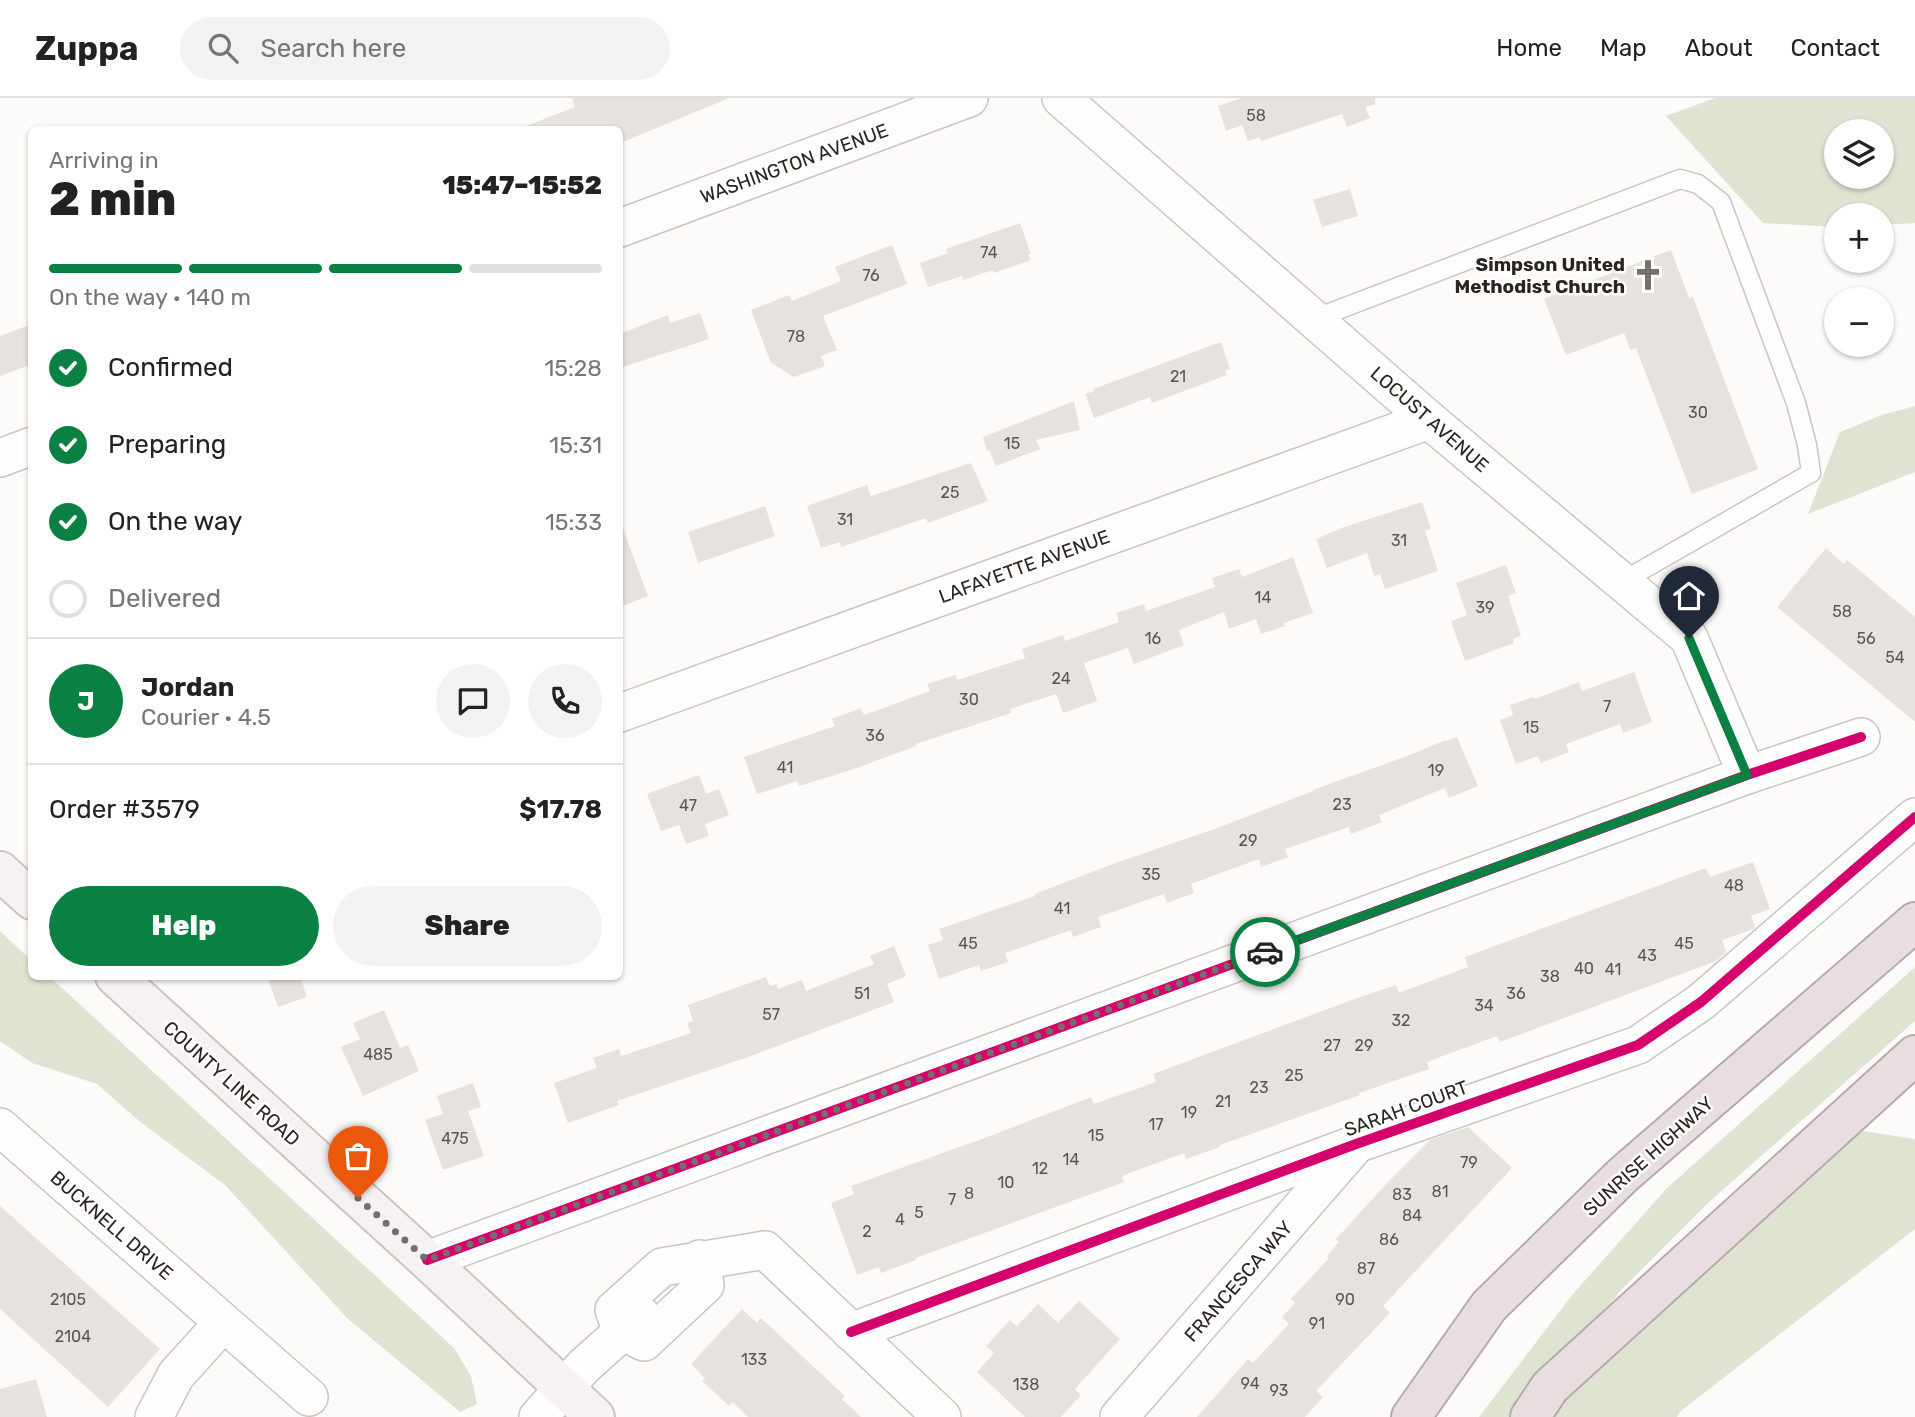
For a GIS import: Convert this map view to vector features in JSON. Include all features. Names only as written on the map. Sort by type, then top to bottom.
[{"type":"highway","name":"SUNRISE HIGHWAY","points":[[1411,1417],[1489,1306],[1623,1175],[1915,922]]},
{"type":"highway","points":[[1530,1417],[1550,1387],[1915,1055]]},
{"type":"main road","points":[[0,871],[28,896]]},
{"type":"main road","name":"COUNTY LINE ROAD","points":[[119,980],[595,1417]]},
{"type":"street","name":"WASHINGTON AVENUE","points":[[623,227],[969,98]]},
{"type":"street","name":"LOCUST AVENUE","points":[[1061,98],[1429,420],[1689,638],[1747,775]]},
{"type":"street","name":"LAFAYETTE AVENUE","points":[[623,712],[1429,420]]},
{"type":"street","points":[[0,458],[28,448]]},
{"type":"street","points":[[427,1260],[1747,775],[1861,737]]},
{"type":"street","name":"SARAH COURT","points":[[851,1332],[1356,1144],[1638,1045],[1701,1002],[1915,817]]},
{"type":"street","name":"BUCKNELL DRIVE","points":[[0,1127],[309,1397]]},
{"type":"street","name":"FRANCESCA WAY","points":[[1119,1417],[1356,1144]]},
{"type":"street","points":[[538,1417],[563,1388],[622,1331],[614,1310],[662,1267],[765,1250],[942,1417]]},
{"type":"street","points":[[154,1417],[176,1375],[223,1323]]},
{"type":"lane","points":[[1314,319],[1680,178],[1698,184],[1721,202],[1796,403],[1811,473],[1623,581]]},
{"type":"green space","points":[[1715,98],[1915,98],[1915,223],[1894,224],[1894,203],[1824,203],[1824,226],[1763,223],[1666,116]]},
{"type":"green space","points":[[1915,406],[1915,472],[1808,514],[1840,432],[1882,415]]},
{"type":"green space","points":[[0,931],[28,957],[28,980],[53,980],[454,1348],[471,1376],[477,1404],[460,1412],[348,1319],[225,1185],[139,1121],[97,1084],[32,1063],[0,1041]]},
{"type":"green space","points":[[1915,967],[1915,1021],[1709,1202],[1624,1287],[1517,1417],[1479,1417],[1573,1294],[1667,1188]]},
{"type":"green space","points":[[1836,1127],[1915,1139],[1915,1229],[1681,1411],[1677,1417],[1530,1417]]},
{"type":"building","points":[[572,98],[727,98],[623,142],[623,126],[526,126],[575,107]]},
{"type":"building","points":[[1242,98],[1375,98],[1375,104],[1365,107],[1370,118],[1347,127],[1342,114],[1261,141],[1260,137],[1248,141],[1242,125],[1226,131],[1218,106]]},
{"type":"building","points":[[1350,189],[1358,216],[1322,227],[1313,200]]},
{"type":"building","points":[[1020,223],[1031,260],[994,273],[993,270],[963,280],[962,276],[928,287],[920,263],[948,253],[946,249]]},
{"type":"building","points":[[892,245],[907,284],[823,316],[837,350],[821,356],[825,366],[794,377],[771,363],[751,310],[789,295],[792,301],[841,281],[835,267]]},
{"type":"building","points":[[1671,250],[1689,298],[1693,297],[1758,469],[1692,494],[1636,348],[1630,350],[1624,333],[1566,355],[1544,299]]},
{"type":"building","points":[[700,313],[709,339],[623,367],[623,333],[668,315],[670,323]]},
{"type":"building","points":[[28,326],[28,366],[0,376],[0,336]]},
{"type":"building","points":[[1221,342],[1230,369],[1225,371],[1227,375],[1152,403],[1150,397],[1094,418],[1085,394],[1094,391],[1093,389]]},
{"type":"building","points":[[1074,401],[1080,430],[1036,440],[1040,449],[996,466],[983,437]]},
{"type":"building","points":[[971,463],[988,501],[928,523],[926,518],[841,547],[840,542],[821,548],[807,506],[867,485],[871,496]]},
{"type":"building","points":[[1422,502],[1431,529],[1425,531],[1438,571],[1385,589],[1380,574],[1374,576],[1367,553],[1327,568],[1316,539],[1344,527]]},
{"type":"building","points":[[765,506],[775,536],[698,563],[688,532]]},
{"type":"building","points":[[623,529],[648,596],[623,606]]},
{"type":"building","points":[[1826,548],[1844,564],[1847,560],[1915,617],[1915,722],[1777,607]]},
{"type":"building","points":[[1293,557],[1313,613],[1284,623],[1285,626],[1261,634],[1256,619],[1229,629],[1224,612],[1179,630],[1184,645],[1134,664],[1128,648],[1084,663],[1097,701],[1063,713],[1056,694],[1010,709],[1011,713],[916,744],[851,770],[799,786],[797,781],[757,794],[744,757],[835,726],[832,719],[861,708],[864,715],[930,691],[927,684],[956,675],[957,680],[1025,658],[1022,649],[1063,635],[1065,641],[1119,622],[1116,613],[1144,604],[1146,611],[1215,587],[1212,578],[1239,569],[1242,577]]},
{"type":"building","points":[[1506,565],[1516,593],[1508,596],[1521,636],[1513,639],[1514,643],[1465,661],[1451,621],[1467,615],[1456,583]]},
{"type":"building","points":[[1634,672],[1652,722],[1623,733],[1620,724],[1566,744],[1569,752],[1541,763],[1538,756],[1516,764],[1500,720],[1513,715],[1510,705],[1534,697],[1535,699],[1579,682],[1582,691]]},
{"type":"building","points":[[1457,737],[1478,786],[1449,798],[1445,788],[1379,815],[1382,822],[1351,834],[1349,827],[1285,849],[1288,857],[1261,867],[1259,859],[1191,884],[1194,893],[1167,903],[1164,894],[1098,917],[1101,927],[1073,937],[1071,930],[1005,953],[1008,962],[981,971],[979,965],[939,979],[928,945],[943,940],[939,929],[1035,896],[1110,865],[1220,827]]},
{"type":"building","points":[[699,775],[706,794],[719,789],[729,815],[705,824],[709,836],[686,844],[679,825],[661,831],[647,794]]},
{"type":"building","points":[[1753,862],[1770,909],[1751,916],[1754,929],[1722,940],[1726,952],[1716,961],[1500,1042],[1497,1036],[1448,1054],[1427,1062],[1429,1069],[1186,1159],[1184,1153],[1122,1176],[1124,1182],[881,1273],[879,1267],[857,1275],[831,1203],[854,1194],[851,1186],[1091,1097],[1094,1104],[1156,1082],[1153,1074],[1360,997],[1396,985],[1399,993],[1468,967],[1465,957],[1706,868],[1710,877]]},
{"type":"building","points":[[894,946],[906,976],[887,984],[894,1002],[748,1057],[617,1101],[619,1105],[568,1123],[554,1083],[597,1068],[593,1058],[619,1049],[621,1056],[691,1033],[687,1023],[693,1021],[688,1005],[766,977],[770,986],[777,984],[778,989],[802,980],[806,991],[874,964],[870,956]]},
{"type":"building","points":[[268,980],[301,980],[307,997],[278,1007]]},
{"type":"building","points":[[384,1010],[400,1048],[408,1045],[419,1071],[363,1096],[341,1047],[360,1039],[353,1023]]},
{"type":"building","points":[[473,1083],[481,1107],[468,1111],[484,1156],[443,1170],[425,1120],[443,1114],[437,1096]]},
{"type":"building","points":[[1468,1127],[1512,1168],[1383,1306],[1390,1313],[1316,1391],[1323,1397],[1305,1417],[1197,1417],[1248,1359],[1253,1363],[1289,1324],[1282,1317],[1295,1303],[1291,1299],[1329,1258],[1327,1256],[1339,1242],[1336,1239],[1387,1183],[1430,1140]]},
{"type":"building","points":[[0,1206],[160,1349],[108,1407],[0,1309]]},
{"type":"building","points":[[1079,1301],[1120,1339],[1075,1389],[1081,1395],[1061,1417],[1025,1417],[977,1372],[994,1353],[986,1346],[1010,1320],[1017,1326],[1038,1304],[1058,1323]]},
{"type":"building","points":[[742,1309],[757,1323],[761,1318],[845,1396],[842,1399],[861,1417],[748,1417],[733,1402],[729,1406],[702,1381],[705,1378],[691,1364]]},
{"type":"building","points":[[36,1379],[47,1417],[0,1417],[0,1389]]},
{"type":"cycle path","points":[[427,1260],[1747,775],[1861,737]]},
{"type":"cycle path","points":[[851,1332],[1356,1144],[1638,1045],[1701,1002],[1915,817]]},
{"type":"way so far","points":[[358,1198],[427,1260],[1265,952]]},
{"type":"place","name":"Simpson United Methodist Church","points":[[1648,275]]},
{"type":"route","points":[[1265,952],[1747,775],[1689,638]]}]
